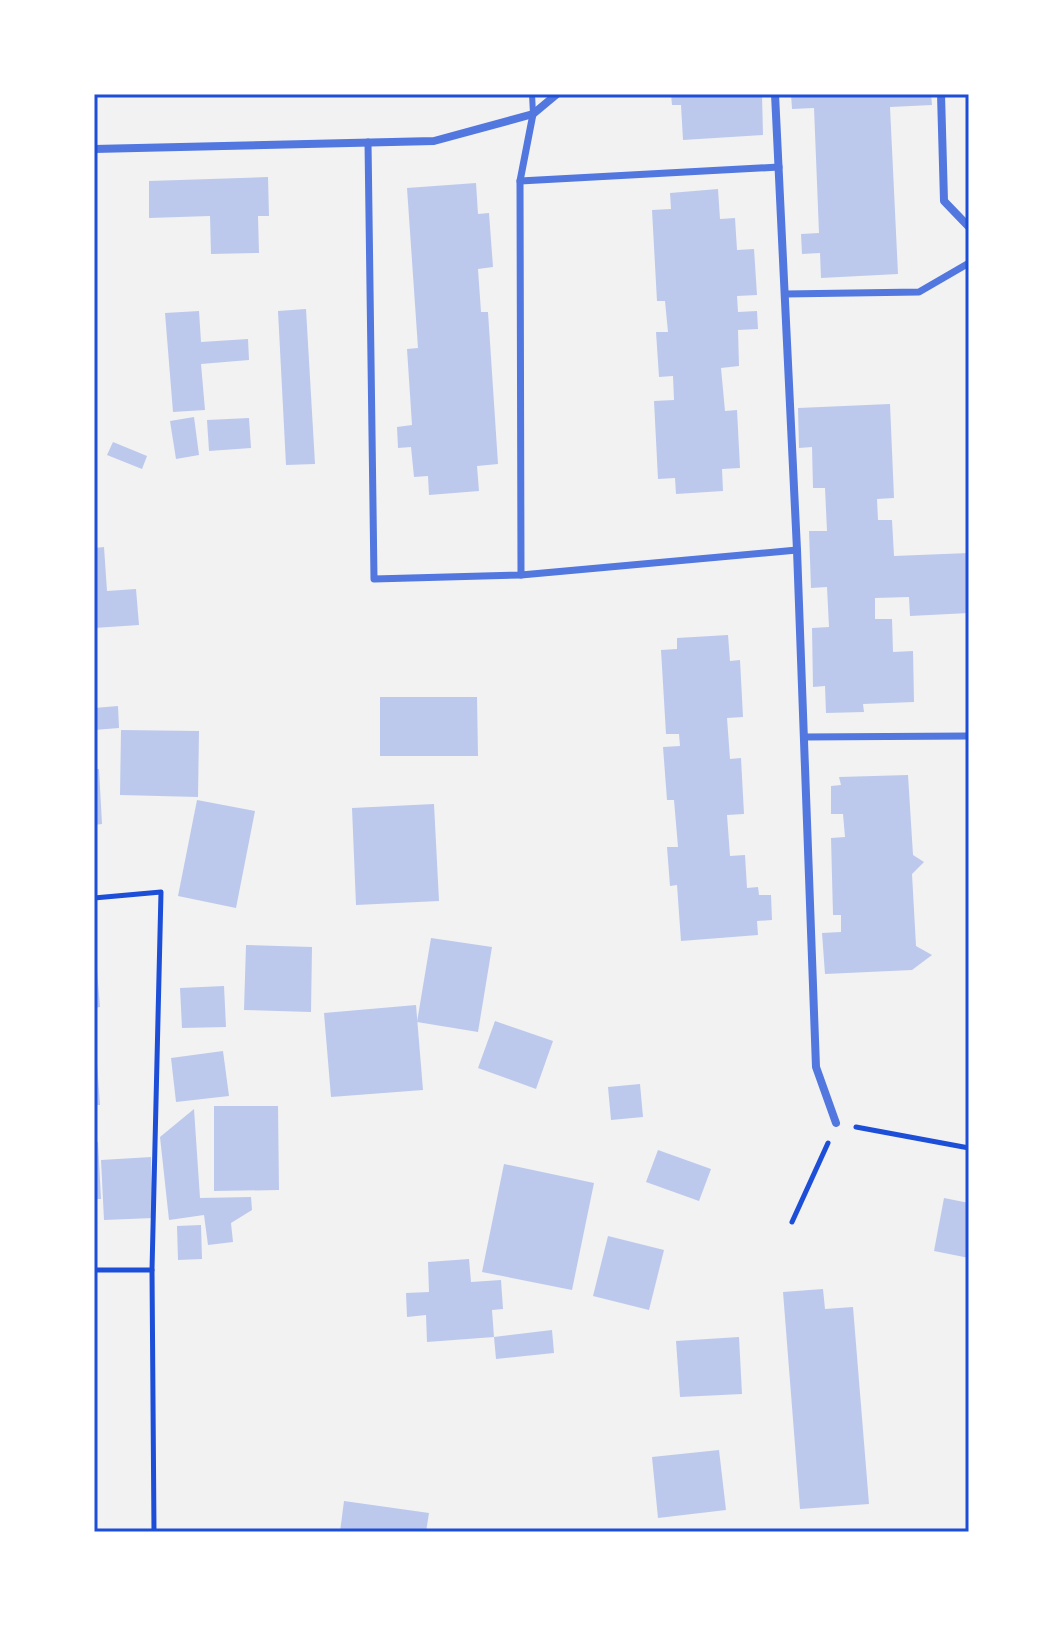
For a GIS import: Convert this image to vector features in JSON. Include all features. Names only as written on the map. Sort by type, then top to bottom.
[{"type":"street","points":[[94,149],[434,141],[533,114],[557,94]]},
{"type":"street","points":[[775,94],[797,550],[816,1067],[836,1123]]},
{"type":"street","points":[[941,94],[944,201],[969,227]]},
{"type":"street","points":[[521,575],[520,181],[533,114]]},
{"type":"street","points":[[368,142],[374,579],[521,575],[797,550]]},
{"type":"street","points":[[520,181],[779,167]]},
{"type":"street","points":[[785,294],[919,292],[969,263]]},
{"type":"street","points":[[804,737],[969,736]]},
{"type":"lane","points":[[532,94],[533,114]]},
{"type":"path","points":[[94,898],[161,892],[152,1270],[154,1532]]},
{"type":"path","points":[[792,1222],[836,1123],[969,1148]]},
{"type":"path","points":[[94,1270],[152,1270]]},
{"type":"building","points":[[671,94],[762,94],[763,135],[683,140],[681,105],[672,105]]},
{"type":"building","points":[[791,94],[931,94],[932,105],[890,107],[898,274],[821,278],[820,253],[802,254],[801,234],[819,233],[814,108],[792,109]]},
{"type":"building","points":[[268,177],[269,216],[258,216],[259,253],[211,254],[210,216],[149,218],[149,181]]},
{"type":"building","points":[[476,183],[478,214],[489,213],[493,267],[478,269],[481,312],[488,312],[498,464],[477,466],[479,491],[429,495],[428,476],[414,477],[411,447],[398,448],[397,427],[412,425],[407,349],[418,348],[407,188]]},
{"type":"building","points":[[718,189],[720,219],[735,218],[737,250],[754,249],[757,295],[737,296],[738,312],[757,311],[758,329],[738,330],[739,366],[721,368],[725,411],[737,410],[740,468],[722,469],[723,491],[676,494],[675,478],[658,479],[654,401],[674,400],[673,376],[659,377],[656,332],[668,332],[665,301],[657,301],[652,210],[671,209],[670,193]]},
{"type":"building","points":[[306,309],[315,464],[286,465],[278,311]]},
{"type":"building","points":[[199,311],[201,342],[248,339],[249,360],[201,364],[205,410],[173,412],[165,313]]},
{"type":"building","points":[[890,404],[894,498],[877,499],[878,520],[892,520],[894,556],[969,553],[969,613],[910,616],[909,597],[875,598],[875,619],[892,619],[893,652],[913,651],[914,702],[863,704],[864,712],[826,713],[825,686],[813,687],[812,628],[829,627],[827,587],[811,588],[809,531],[827,531],[825,488],[813,488],[812,447],[799,448],[798,408]]},
{"type":"building","points":[[194,417],[199,455],[176,459],[170,421]]},
{"type":"building","points":[[249,418],[251,448],[209,451],[207,420]]},
{"type":"building","points":[[113,442],[147,456],[142,469],[107,455]]},
{"type":"building","points":[[104,547],[107,591],[136,589],[139,625],[94,628],[94,548]]},
{"type":"building","points":[[728,635],[730,661],[740,660],[743,717],[727,718],[730,759],[741,758],[744,814],[727,815],[730,856],[745,855],[747,888],[758,887],[759,895],[771,895],[772,920],[757,921],[758,935],[681,941],[677,885],[670,886],[667,847],[678,847],[674,800],[667,800],[663,747],[680,746],[679,734],[666,734],[661,650],[677,649],[677,638]]},
{"type":"building","points":[[380,697],[477,697],[478,756],[380,756]]},
{"type":"building","points":[[118,706],[119,728],[94,730],[94,708]]},
{"type":"building","points":[[121,730],[199,731],[198,797],[120,795]]},
{"type":"building","points":[[94,769],[99,769],[102,824],[94,825]]},
{"type":"building","points":[[908,775],[913,855],[924,862],[912,874],[916,946],[932,955],[912,970],[825,974],[822,933],[841,932],[841,915],[833,915],[831,838],[845,837],[843,814],[831,814],[831,786],[841,785],[839,777]]},
{"type":"building","points":[[197,800],[255,811],[236,908],[178,896]]},
{"type":"building","points":[[434,804],[439,901],[356,905],[352,808]]},
{"type":"building","points":[[431,938],[492,947],[478,1032],[417,1022]]},
{"type":"building","points":[[246,945],[312,947],[311,1012],[244,1010]]},
{"type":"building","points":[[94,958],[100,1007],[94,1008]]},
{"type":"building","points":[[224,986],[226,1027],[182,1028],[180,988]]},
{"type":"building","points":[[416,1005],[423,1090],[331,1097],[324,1013]]},
{"type":"building","points":[[495,1021],[553,1041],[536,1089],[478,1068]]},
{"type":"building","points":[[96,1049],[100,1105],[94,1105]]},
{"type":"building","points":[[223,1051],[229,1096],[176,1102],[171,1058]]},
{"type":"building","points":[[640,1084],[643,1117],[611,1120],[608,1087]]},
{"type":"building","points":[[214,1106],[278,1106],[279,1190],[214,1191]]},
{"type":"building","points":[[194,1109],[200,1198],[251,1197],[252,1210],[231,1223],[233,1242],[208,1245],[204,1215],[169,1220],[160,1137]]},
{"type":"building","points":[[94,1142],[98,1142],[101,1199],[94,1199]]},
{"type":"building","points":[[658,1150],[711,1169],[699,1201],[646,1182]]},
{"type":"building","points":[[151,1157],[153,1218],[104,1220],[101,1160]]},
{"type":"building","points":[[504,1164],[594,1183],[572,1290],[482,1272]]},
{"type":"building","points":[[944,1198],[969,1203],[969,1258],[934,1251]]},
{"type":"building","points":[[201,1225],[202,1259],[178,1260],[177,1226]]},
{"type":"building","points":[[608,1236],[664,1250],[649,1310],[593,1296]]},
{"type":"building","points":[[469,1259],[471,1282],[501,1280],[503,1309],[492,1310],[494,1337],[427,1342],[426,1315],[407,1317],[406,1293],[429,1292],[428,1262]]},
{"type":"building","points":[[823,1289],[825,1309],[853,1307],[869,1504],[800,1509],[783,1292]]},
{"type":"building","points":[[552,1330],[554,1353],[496,1359],[494,1337]]},
{"type":"building","points":[[739,1337],[742,1394],[680,1397],[676,1341]]},
{"type":"building","points":[[719,1450],[726,1510],[658,1518],[652,1457]]},
{"type":"building","points":[[344,1501],[429,1513],[426,1532],[340,1532]]}]
